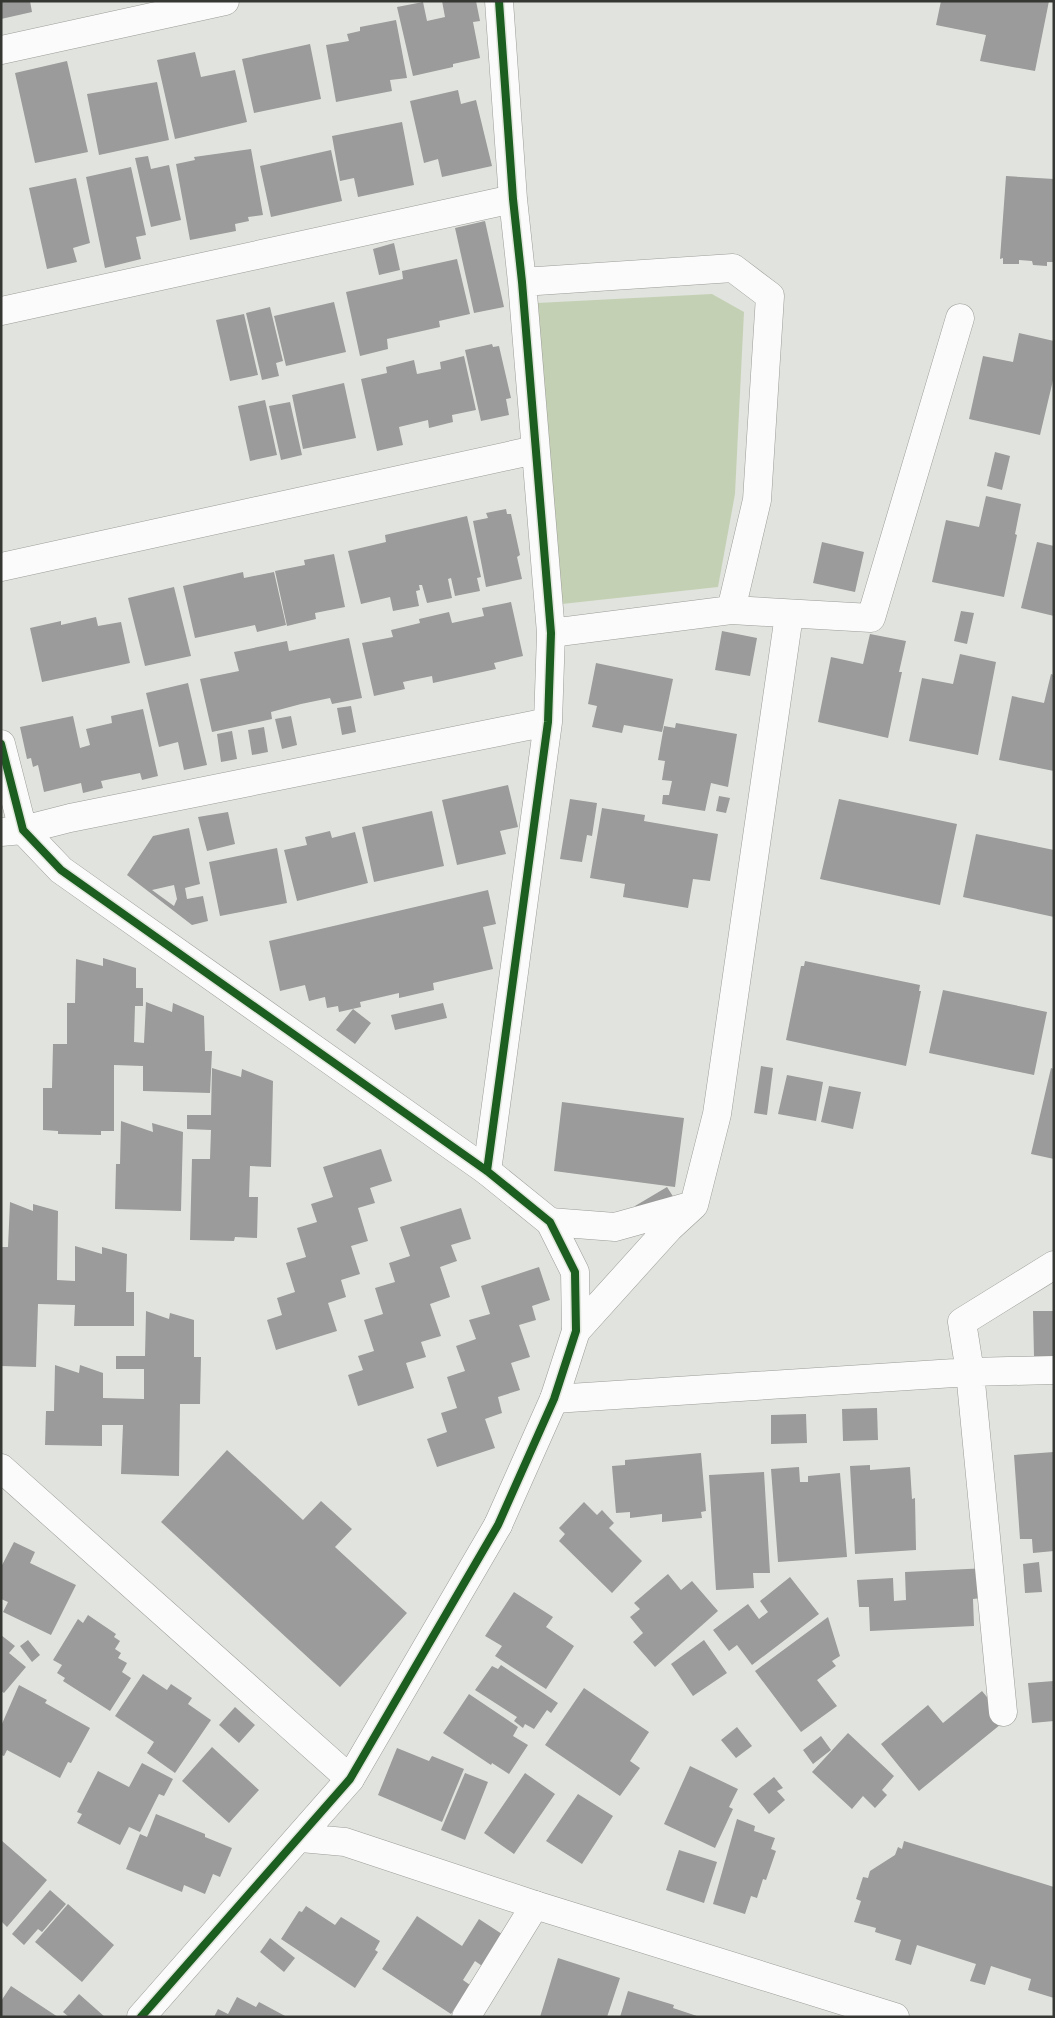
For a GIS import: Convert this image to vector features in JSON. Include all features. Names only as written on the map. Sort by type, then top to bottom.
[{"type":"street","points":[[1,50],[225,1]]},
{"type":"street","points":[[487,1171],[548,722],[551,633],[522,282],[513,199],[499,1]]},
{"type":"street","points":[[1,311],[513,199]]},
{"type":"street","points":[[522,282],[733,268],[770,296],[757,500],[732,610]]},
{"type":"street","points":[[551,633],[732,610],[789,615],[871,618],[960,318]]},
{"type":"street","points":[[1,567],[535,450]]},
{"type":"street","points":[[576,1331],[669,1228],[694,1205],[717,1114],[789,615]]},
{"type":"street","points":[[12,831],[548,722]]},
{"type":"street","points":[[1,744],[12,831],[62,870],[487,1171],[550,1222],[574,1272],[576,1331],[554,1399],[498,1526],[350,1779],[301,1838],[141,2017]]},
{"type":"street","points":[[550,1222],[615,1227],[694,1205]]},
{"type":"street","points":[[1003,1712],[970,1372],[962,1322],[1054,1265]]},
{"type":"street","points":[[554,1399],[970,1372],[1054,1370]]},
{"type":"street","points":[[1,1468],[350,1779]]},
{"type":"street","points":[[301,1838],[345,1842],[536,1905],[895,2017]]},
{"type":"street","points":[[466,2017],[536,1905]]},
{"type":"green space","points":[[712,294],[744,312],[735,494],[718,587],[562,604],[537,303]]},
{"type":"building","points":[[1,1],[30,1],[32,12],[1,19]]},
{"type":"building","points":[[442,1],[476,1],[480,21],[473,22],[480,58],[453,64],[453,67],[413,76],[397,7],[423,2],[427,21],[445,17]]},
{"type":"building","points":[[941,1],[1049,1],[1035,71],[980,61],[986,35],[936,25]]},
{"type":"building","points":[[396,20],[407,78],[390,80],[392,91],[336,102],[326,45],[349,41],[347,34],[360,31],[360,27]]},
{"type":"building","points":[[310,44],[321,99],[254,113],[242,59]]},
{"type":"building","points":[[195,52],[201,77],[235,70],[247,122],[175,139],[157,60]]},
{"type":"building","points":[[67,61],[88,152],[35,163],[15,73]]},
{"type":"building","points":[[157,82],[169,140],[99,155],[87,94]]},
{"type":"building","points":[[458,90],[461,104],[476,100],[492,166],[442,177],[438,159],[424,163],[410,101]]},
{"type":"building","points":[[402,122],[414,185],[358,197],[354,178],[340,181],[332,136]]},
{"type":"building","points":[[251,149],[263,215],[248,217],[249,221],[235,224],[236,231],[190,240],[176,164],[195,160],[194,157]]},
{"type":"building","points":[[331,150],[342,201],[271,217],[260,166]]},
{"type":"building","points":[[148,156],[151,169],[169,165],[181,220],[151,227],[135,158]]},
{"type":"building","points":[[131,167],[146,235],[136,237],[141,259],[105,268],[86,177]]},
{"type":"building","points":[[1006,176],[1054,179],[1054,262],[1047,262],[1047,266],[1033,265],[1032,261],[1019,260],[1019,264],[1003,264],[1003,258],[1000,259]]},
{"type":"building","points":[[76,178],[90,243],[73,248],[77,262],[47,269],[29,188]]},
{"type":"building","points":[[485,221],[504,307],[474,313],[455,228]]},
{"type":"building","points":[[394,243],[400,270],[379,275],[373,249]]},
{"type":"building","points":[[457,259],[470,314],[439,321],[440,327],[387,339],[388,349],[360,356],[346,292],[403,279],[402,271]]},
{"type":"building","points":[[334,302],[346,352],[286,366],[274,316]]},
{"type":"building","points":[[270,307],[283,361],[276,363],[279,376],[262,380],[246,313]]},
{"type":"building","points":[[244,314],[258,375],[230,381],[216,320]]},
{"type":"building","points":[[1019,333],[1054,341],[1054,376],[1040,435],[969,419],[983,356],[1013,362]]},
{"type":"building","points":[[492,344],[493,347],[499,346],[511,398],[506,399],[509,415],[481,421],[465,350]]},
{"type":"building","points":[[464,356],[476,410],[452,415],[453,422],[429,428],[428,420],[399,427],[403,445],[377,451],[361,379],[387,373],[386,367],[414,360],[417,374],[441,369],[440,362]]},
{"type":"building","points":[[344,383],[356,438],[303,449],[292,395]]},
{"type":"building","points":[[265,400],[277,455],[250,461],[238,406]]},
{"type":"building","points":[[290,402],[302,455],[281,460],[269,406]]},
{"type":"building","points":[[995,452],[1010,456],[1002,490],[987,486]]},
{"type":"building","points":[[986,496],[1021,504],[1015,534],[1017,535],[1004,597],[932,582],[946,520],[979,527]]},
{"type":"building","points":[[506,509],[507,514],[511,514],[520,555],[517,557],[522,579],[486,587],[473,521],[488,518],[486,513]]},
{"type":"building","points":[[467,516],[481,577],[477,578],[480,591],[455,596],[451,578],[448,579],[452,598],[427,603],[422,585],[419,585],[420,590],[416,591],[419,606],[393,611],[390,597],[361,604],[348,551],[386,542],[385,535]]},
{"type":"building","points":[[822,542],[864,552],[855,592],[813,583]]},
{"type":"building","points":[[1037,542],[1054,546],[1054,616],[1021,608]]},
{"type":"building","points":[[334,554],[345,607],[315,613],[316,619],[287,626],[275,571],[305,565],[304,560]]},
{"type":"building","points":[[243,572],[244,578],[274,572],[286,625],[257,632],[255,625],[195,638],[183,586]]},
{"type":"building","points":[[174,587],[191,656],[145,666],[128,598]]},
{"type":"building","points":[[511,602],[523,656],[494,663],[496,669],[433,683],[432,676],[403,682],[405,689],[374,696],[362,643],[393,637],[391,630],[420,623],[419,619],[449,612],[452,623],[484,616],[482,608]]},
{"type":"building","points":[[961,611],[974,613],[967,644],[954,641]]},
{"type":"building","points":[[96,617],[98,626],[121,622],[130,663],[42,682],[30,628],[61,621],[61,625]]},
{"type":"building","points":[[722,631],[757,638],[750,676],[715,670]]},
{"type":"building","points":[[870,634],[906,641],[899,672],[902,672],[888,738],[818,722],[831,657],[863,664]]},
{"type":"building","points":[[349,638],[362,698],[332,704],[330,698],[301,704],[271,712],[272,719],[212,732],[200,679],[239,671],[234,652],[287,641],[289,651]]},
{"type":"building","points":[[960,654],[996,662],[978,755],[909,741],[922,678],[953,684]]},
{"type":"building","points":[[596,663],[673,679],[662,732],[624,725],[622,733],[592,727],[597,706],[588,704]]},
{"type":"building","points":[[1051,674],[1054,675],[1054,771],[999,760],[1012,696],[1044,703]]},
{"type":"building","points":[[188,683],[207,765],[184,770],[178,742],[159,747],[146,693]]},
{"type":"building","points":[[351,706],[356,732],[342,735],[337,708]]},
{"type":"building","points":[[143,709],[158,776],[142,780],[140,773],[101,781],[103,788],[83,793],[81,783],[44,792],[38,765],[33,767],[31,758],[27,759],[20,727],[73,716],[80,748],[90,745],[86,729],[112,723],[111,716]]},
{"type":"building","points":[[291,716],[297,745],[282,749],[275,719]]},
{"type":"building","points":[[676,723],[737,734],[728,787],[711,783],[705,811],[662,804],[663,795],[669,795],[672,781],[662,780],[665,761],[658,760],[664,726],[675,728]]},
{"type":"building","points":[[264,727],[268,752],[252,755],[248,730]]},
{"type":"building","points":[[232,731],[237,759],[221,762],[217,734]]},
{"type":"building","points":[[508,785],[518,827],[500,831],[506,854],[457,865],[442,800]]},
{"type":"building","points":[[719,796],[730,798],[726,813],[716,811]]},
{"type":"building","points":[[570,799],[597,803],[592,836],[587,835],[582,862],[560,859]]},
{"type":"building","points":[[839,799],[957,824],[940,905],[820,879]]},
{"type":"building","points":[[602,808],[645,815],[644,821],[718,834],[710,881],[693,879],[688,908],[623,897],[625,884],[590,878]]},
{"type":"building","points":[[432,811],[444,866],[374,882],[362,827]]},
{"type":"building","points":[[228,812],[235,844],[207,851],[198,817]]},
{"type":"building","points":[[189,828],[200,884],[185,888],[187,899],[203,896],[208,921],[192,925],[127,875],[153,836]],"holes":[[[174,885],[177,899],[174,906],[152,890]]]},
{"type":"building","points":[[330,831],[332,838],[355,832],[368,883],[297,901],[284,850],[307,845],[305,837]]},
{"type":"building","points":[[976,834],[1054,850],[1054,917],[963,897]]},
{"type":"building","points":[[277,848],[287,903],[220,916],[209,862]]},
{"type":"building","points":[[488,890],[496,924],[483,927],[493,969],[433,983],[434,990],[399,998],[399,993],[360,1002],[361,1007],[339,1012],[338,1006],[327,1008],[325,997],[309,1001],[305,985],[280,991],[269,941]]},
{"type":"building","points":[[103,958],[136,968],[136,988],[143,988],[143,1006],[135,1006],[134,1042],[144,1043],[146,1002],[172,1012],[173,1003],[204,1016],[205,1051],[212,1051],[210,1093],[143,1091],[143,1066],[114,1065],[114,1131],[101,1131],[101,1135],[58,1134],[58,1131],[43,1130],[43,1088],[52,1088],[53,1044],[67,1044],[67,1003],[75,1003],[76,959],[103,966]]},
{"type":"building","points":[[805,961],[920,985],[919,991],[921,991],[906,1066],[786,1040],[801,966],[804,966]]},
{"type":"building","points":[[943,990],[1047,1012],[1034,1075],[929,1053]]},
{"type":"building","points":[[443,1003],[447,1018],[395,1030],[391,1015]]},
{"type":"building","points":[[353,1009],[371,1023],[355,1044],[336,1030]]},
{"type":"building","points":[[761,1066],[773,1068],[767,1115],[754,1113]]},
{"type":"building","points":[[212,1068],[241,1077],[242,1069],[273,1081],[271,1167],[250,1166],[249,1197],[258,1197],[257,1238],[235,1237],[234,1241],[190,1240],[192,1159],[210,1159],[211,1130],[187,1129],[187,1115],[211,1115]]},
{"type":"building","points":[[1051,1068],[1054,1069],[1054,1159],[1031,1154]]},
{"type":"building","points":[[787,1075],[823,1082],[816,1121],[778,1114]]},
{"type":"building","points":[[829,1086],[861,1092],[853,1129],[821,1122]]},
{"type":"building","points":[[562,1102],[684,1118],[675,1187],[554,1171]]},
{"type":"building","points":[[121,1121],[153,1132],[152,1123],[183,1132],[181,1211],[115,1209],[116,1164],[120,1164]]},
{"type":"building","points":[[381,1149],[392,1181],[370,1188],[375,1203],[358,1208],[368,1241],[351,1246],[360,1274],[341,1280],[346,1297],[328,1303],[337,1331],[276,1350],[267,1320],[282,1315],[277,1298],[295,1292],[286,1263],[306,1257],[297,1228],[317,1222],[311,1204],[333,1197],[323,1167]]},
{"type":"building","points":[[667,1187],[674,1198],[643,1218],[635,1206]]},
{"type":"building","points":[[10,1202],[33,1211],[33,1204],[58,1211],[57,1280],[75,1281],[75,1246],[102,1254],[102,1247],[127,1254],[126,1292],[134,1292],[134,1326],[74,1326],[75,1305],[38,1304],[36,1367],[1,1366],[1,1247],[8,1247]]},
{"type":"building","points":[[461,1208],[471,1239],[451,1245],[457,1261],[440,1267],[450,1297],[430,1304],[441,1336],[421,1342],[426,1357],[406,1363],[414,1388],[358,1406],[348,1375],[363,1370],[358,1356],[374,1351],[364,1320],[383,1314],[375,1288],[395,1282],[389,1263],[410,1256],[400,1227]]},
{"type":"building","points":[[539,1267],[550,1300],[532,1306],[536,1320],[519,1325],[530,1357],[511,1363],[520,1390],[498,1397],[502,1413],[485,1419],[495,1448],[437,1467],[427,1439],[447,1432],[441,1413],[457,1408],[447,1377],[465,1371],[456,1346],[476,1339],[469,1320],[490,1314],[481,1286]]},
{"type":"building","points":[[146,1311],[169,1319],[170,1313],[194,1320],[194,1357],[201,1357],[200,1404],[180,1404],[179,1476],[121,1474],[123,1425],[102,1425],[102,1446],[45,1445],[46,1411],[54,1411],[55,1365],[79,1373],[80,1365],[103,1373],[103,1398],[144,1399],[144,1369],[116,1369],[116,1356],[145,1356]]},
{"type":"building","points":[[1033,1311],[1054,1311],[1054,1356],[1034,1357]]},
{"type":"building","points":[[877,1408],[878,1440],[843,1441],[842,1409]]},
{"type":"building","points":[[806,1414],[807,1443],[771,1444],[771,1415]]},
{"type":"building","points":[[227,1450],[303,1520],[321,1501],[352,1529],[335,1547],[407,1613],[340,1687],[161,1522]]},
{"type":"building","points":[[1054,1452],[1054,1551],[1033,1553],[1032,1539],[1020,1539],[1014,1455]]},
{"type":"building","points":[[701,1453],[706,1511],[701,1512],[702,1518],[662,1522],[662,1514],[630,1518],[630,1512],[616,1513],[612,1466],[625,1465],[625,1460]]},
{"type":"building","points":[[870,1465],[870,1470],[910,1467],[912,1499],[915,1498],[916,1550],[855,1554],[850,1466]]},
{"type":"building","points":[[799,1467],[800,1482],[808,1482],[808,1476],[840,1473],[847,1557],[778,1562],[771,1469]]},
{"type":"building","points":[[764,1472],[770,1573],[753,1573],[754,1588],[716,1590],[709,1475]]},
{"type":"building","points":[[584,1502],[597,1515],[602,1510],[614,1523],[609,1528],[642,1561],[612,1593],[559,1541],[565,1534],[559,1528]]},
{"type":"building","points":[[14,1542],[35,1552],[30,1563],[76,1585],[51,1635],[3,1612],[8,1602],[1,1599],[1,1567]]},
{"type":"building","points":[[1039,1562],[1042,1592],[1025,1593],[1023,1564]]},
{"type":"building","points":[[988,1568],[989,1597],[973,1599],[974,1626],[870,1631],[869,1607],[859,1607],[857,1580],[893,1578],[894,1601],[906,1600],[905,1572]]},
{"type":"building","points":[[668,1574],[681,1590],[692,1581],[718,1611],[655,1667],[633,1642],[643,1633],[630,1617],[640,1609],[634,1603]]},
{"type":"building","points":[[790,1577],[819,1614],[752,1665],[737,1645],[729,1651],[713,1630],[748,1604],[759,1619],[768,1612],[760,1601]]},
{"type":"building","points":[[514,1592],[553,1617],[546,1627],[574,1646],[546,1689],[495,1656],[502,1646],[485,1636]]},
{"type":"building","points":[[88,1615],[116,1634],[114,1637],[120,1641],[115,1649],[121,1653],[118,1658],[127,1663],[122,1672],[131,1678],[110,1711],[63,1681],[65,1678],[57,1673],[62,1665],[53,1660],[78,1619],[83,1623]]},
{"type":"building","points":[[828,1617],[840,1656],[832,1661],[836,1666],[817,1680],[837,1706],[801,1732],[755,1671]]},
{"type":"building","points":[[1,1635],[15,1646],[9,1653],[26,1667],[4,1693],[1,1691]]},
{"type":"building","points":[[28,1640],[40,1655],[32,1662],[20,1646]]},
{"type":"building","points":[[704,1640],[727,1673],[693,1696],[671,1664]]},
{"type":"building","points":[[501,1665],[558,1703],[551,1713],[547,1710],[534,1729],[525,1724],[523,1728],[514,1721],[517,1717],[475,1690],[492,1666],[498,1669]]},
{"type":"building","points":[[143,1674],[167,1690],[171,1684],[192,1698],[188,1704],[211,1720],[175,1773],[147,1753],[154,1742],[115,1716]]},
{"type":"building","points":[[1054,1681],[1054,1721],[1032,1723],[1028,1683]]},
{"type":"building","points":[[19,1685],[47,1700],[45,1703],[90,1728],[71,1763],[68,1762],[60,1778],[7,1750],[4,1756],[1,1755],[1,1726]]},
{"type":"building","points":[[584,1688],[649,1732],[630,1761],[640,1768],[620,1796],[545,1745]]},
{"type":"building","points":[[982,1691],[1006,1720],[919,1791],[881,1744],[928,1705],[943,1723]]},
{"type":"building","points":[[469,1694],[518,1727],[513,1736],[528,1745],[509,1774],[492,1763],[491,1765],[443,1733]]},
{"type":"building","points":[[235,1707],[255,1725],[239,1743],[219,1725]]},
{"type":"building","points":[[737,1727],[752,1746],[736,1758],[721,1740]]},
{"type":"building","points":[[848,1733],[894,1776],[882,1790],[887,1795],[875,1808],[863,1796],[852,1809],[812,1772]]},
{"type":"building","points":[[821,1736],[831,1750],[813,1764],[803,1750]]},
{"type":"building","points":[[212,1747],[259,1790],[229,1823],[182,1781]]},
{"type":"building","points":[[397,1748],[429,1761],[432,1756],[464,1769],[442,1822],[378,1795]]},
{"type":"building","points":[[142,1763],[173,1779],[164,1796],[159,1794],[140,1832],[129,1827],[120,1845],[77,1823],[82,1814],[77,1812],[98,1771],[129,1787]]},
{"type":"building","points":[[690,1766],[738,1789],[729,1807],[733,1809],[715,1848],[664,1824]]},
{"type":"building","points":[[465,1773],[488,1782],[465,1840],[441,1830]]},
{"type":"building","points":[[525,1773],[555,1794],[514,1854],[484,1833]]},
{"type":"building","points":[[774,1777],[783,1788],[777,1791],[785,1800],[769,1814],[753,1794]]},
{"type":"building","points":[[578,1794],[613,1816],[582,1864],[546,1841]]},
{"type":"building","points":[[156,1814],[205,1834],[205,1837],[232,1848],[220,1877],[213,1874],[205,1894],[184,1885],[182,1892],[126,1869],[140,1834],[147,1837]]},
{"type":"building","points":[[737,1819],[755,1826],[754,1831],[775,1838],[771,1849],[776,1851],[766,1880],[763,1879],[757,1898],[751,1896],[745,1914],[713,1904]]},
{"type":"building","points":[[1,1840],[47,1880],[7,1927],[1,1921]]},
{"type":"building","points":[[904,1841],[1054,1887],[1054,1998],[1028,1990],[1031,1979],[991,1966],[985,1985],[970,1981],[976,1964],[917,1945],[911,1965],[895,1960],[901,1940],[875,1932],[876,1928],[854,1922],[861,1901],[856,1899],[863,1877],[868,1878],[870,1871],[895,1855],[898,1847],[902,1849]]},
{"type":"building","points":[[679,1850],[717,1862],[704,1903],[666,1890]]},
{"type":"building","points":[[50,1890],[66,1904],[42,1932],[38,1929],[24,1945],[12,1934]]},
{"type":"building","points":[[68,1904],[114,1945],[82,1982],[35,1942]]},
{"type":"building","points":[[306,1906],[335,1925],[341,1917],[380,1941],[375,1950],[378,1952],[355,1988],[281,1939],[299,1911],[302,1912]]},
{"type":"building","points":[[417,1916],[462,1946],[479,1919],[505,1936],[485,1968],[475,1961],[463,1980],[470,1985],[451,2014],[382,1969]]},
{"type":"building","points":[[270,1938],[295,1958],[284,1972],[260,1952]]},
{"type":"building","points":[[558,1958],[620,1978],[607,2017],[540,2017]]},
{"type":"building","points":[[11,1986],[58,2017],[1,2017],[1,2001]]},
{"type":"building","points":[[628,1991],[674,2005],[673,2008],[700,2017],[620,2017]]},
{"type":"building","points":[[79,1994],[105,2017],[69,2017],[63,2012]]},
{"type":"building","points":[[237,1997],[256,2007],[259,2002],[287,2017],[214,2017],[218,2009],[228,2014]]},
{"type":"cycle path","points":[[487,1171],[548,722],[551,633],[522,282],[513,199],[499,1]]},
{"type":"cycle path","points":[[1,744],[23,830],[61,870],[487,1171],[550,1222],[575,1272],[576,1331],[554,1399],[498,1525],[350,1779],[141,2017]]}]
